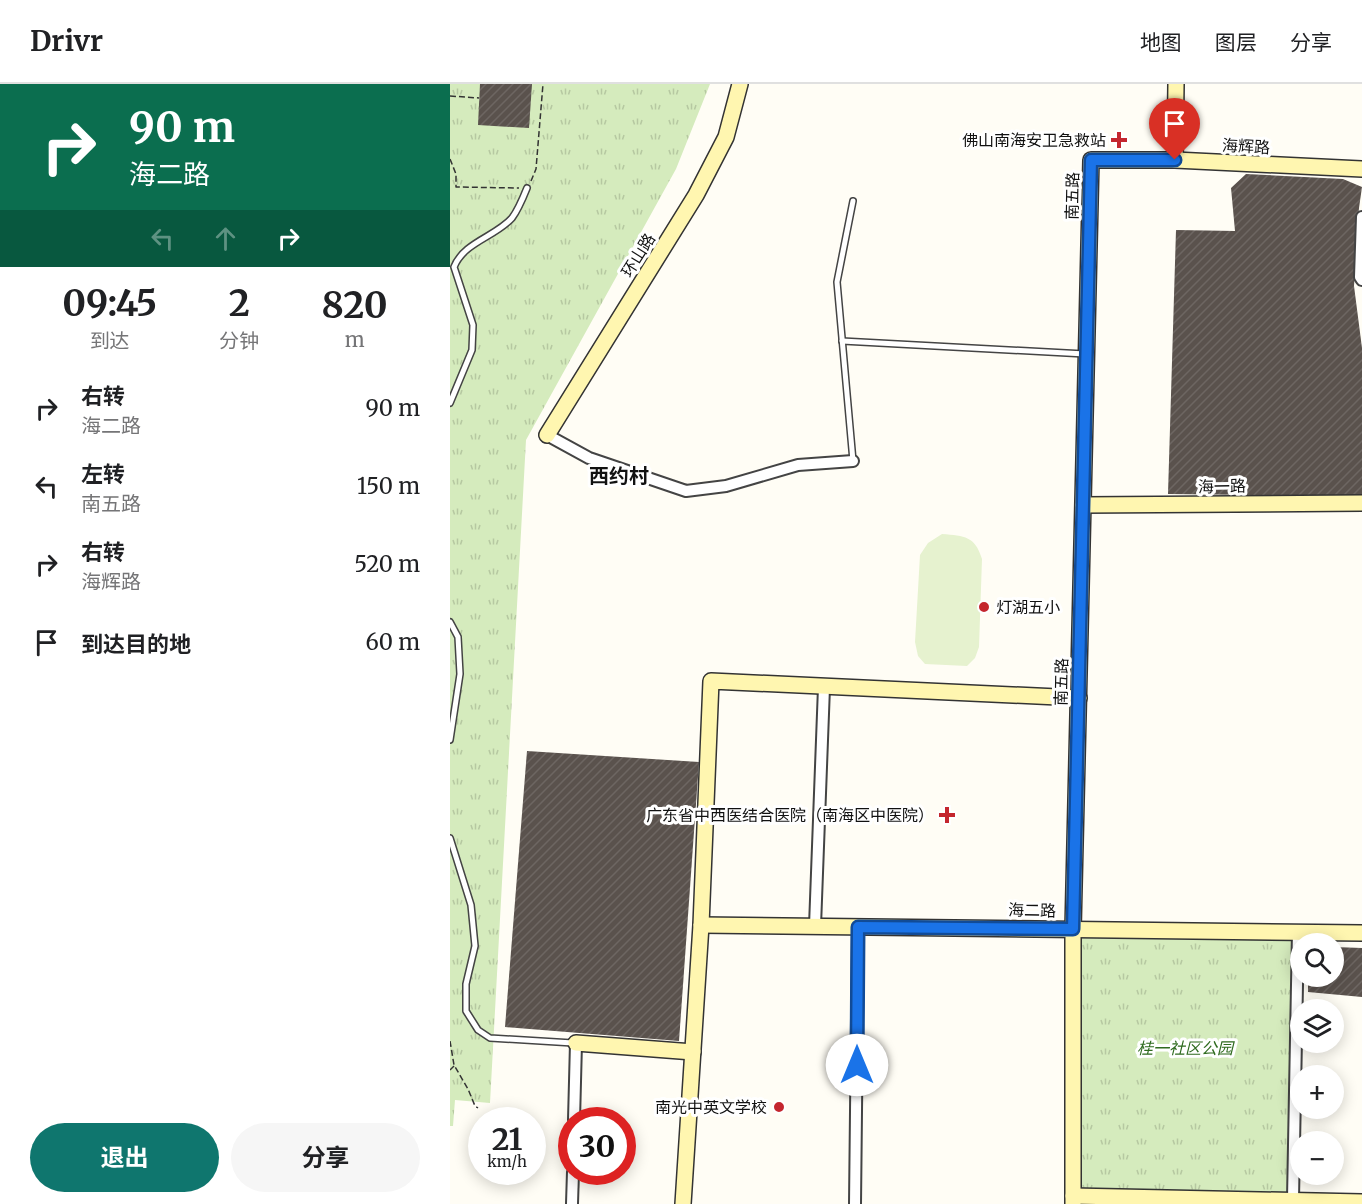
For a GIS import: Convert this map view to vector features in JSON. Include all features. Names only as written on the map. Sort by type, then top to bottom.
[{"type":"street","name":"环山路","points":[[547,435],[696,195],[726,136],[741,84]]},
{"type":"street","points":[[1175,160],[1176,84]]},
{"type":"street","name":"海辉路","points":[[1091,160],[1175,160],[1362,169]]},
{"type":"street","name":"南五路","points":[[1073,1200],[1073,929],[1091,160]]},
{"type":"street","points":[[1362,217],[1360,278],[1362,280]]},
{"type":"street","points":[[547,435],[589,458],[687,491],[726,486],[798,465],[853,461]]},
{"type":"street","name":"海一路","points":[[1083,505],[1362,502]]},
{"type":"street","points":[[683,1204],[701,925],[711,681],[1079,698]]},
{"type":"street","points":[[815,926],[824,687]]},
{"type":"street","name":"海二路","points":[[701,925],[1362,933]]},
{"type":"street","points":[[855,1204],[858,927]]},
{"type":"street","points":[[1293,1199],[1298,931]]},
{"type":"street","points":[[574,1107],[576,1043],[693,1052]]},
{"type":"street","points":[[572,1204],[573,1185]]},
{"type":"street","points":[[1073,1200],[1293,1199],[1362,1202]]},
{"type":"lane","points":[[450,403],[472,350],[473,325],[454,267],[457,259],[467,249],[513,217],[528,188]]},
{"type":"lane","points":[[853,201],[837,282],[853,461]]},
{"type":"lane","points":[[842,341],[1087,354]]},
{"type":"lane","points":[[450,622],[458,636],[460,674],[450,740]]},
{"type":"lane","points":[[450,838],[471,905],[475,946],[466,984],[466,1011],[478,1030],[490,1038],[576,1043]]},
{"type":"path","points":[[450,159],[456,174],[456,187],[528,188],[536,169],[543,84]]},
{"type":"path","points":[[450,96],[479,98]]},
{"type":"path","points":[[450,1041],[454,1065],[476,1107]]},
{"type":"path","points":[[450,1070],[454,1065]]},
{"type":"green space","points":[[450,84],[710,84],[676,169],[526,440],[490,1103],[455,1100],[453,1126],[450,1126]]},
{"type":"green space","points":[[942,534],[968,539],[976,546],[982,559],[979,647],[975,658],[967,666],[925,664],[918,656],[915,642],[920,555],[928,543]]},
{"type":"green space","name":"桂一社区公园","points":[[1073,929],[1298,931],[1298,933],[1290,933],[1290,987],[1297,987],[1297,999],[1290,999],[1290,1053],[1296,1053],[1296,1065],[1290,1065],[1290,1119],[1294,1119],[1294,1131],[1290,1131],[1290,1185],[1293,1185],[1293,1199],[1073,1196]]},
{"type":"building","points":[[480,84],[532,84],[529,128],[478,125]]},
{"type":"building","points":[[1246,174],[1343,179],[1362,187],[1354,286],[1362,348],[1362,495],[1168,494],[1176,230],[1235,231],[1231,188]]},
{"type":"building","points":[[527,751],[699,762],[679,1041],[505,1027]]},
{"type":"building","points":[[1344,947],[1362,948],[1362,997],[1308,992],[1308,987],[1344,987]]},
{"type":"place","name":"佛山南海安卫急救站","points":[[1119,140]]},
{"type":"place","name":"灯湖五小","points":[[984,607]]},
{"type":"place","name":"广东省中西医结合医院（南海区中医院）","points":[[947,815]]},
{"type":"place","name":"南光中英文学校","points":[[779,1107]]},
{"type":"district","name":"西约村","points":[[619,476]]},
{"type":"route","points":[[857,1065],[858,927],[1073,929],[1091,160],[1175,160]]}]
